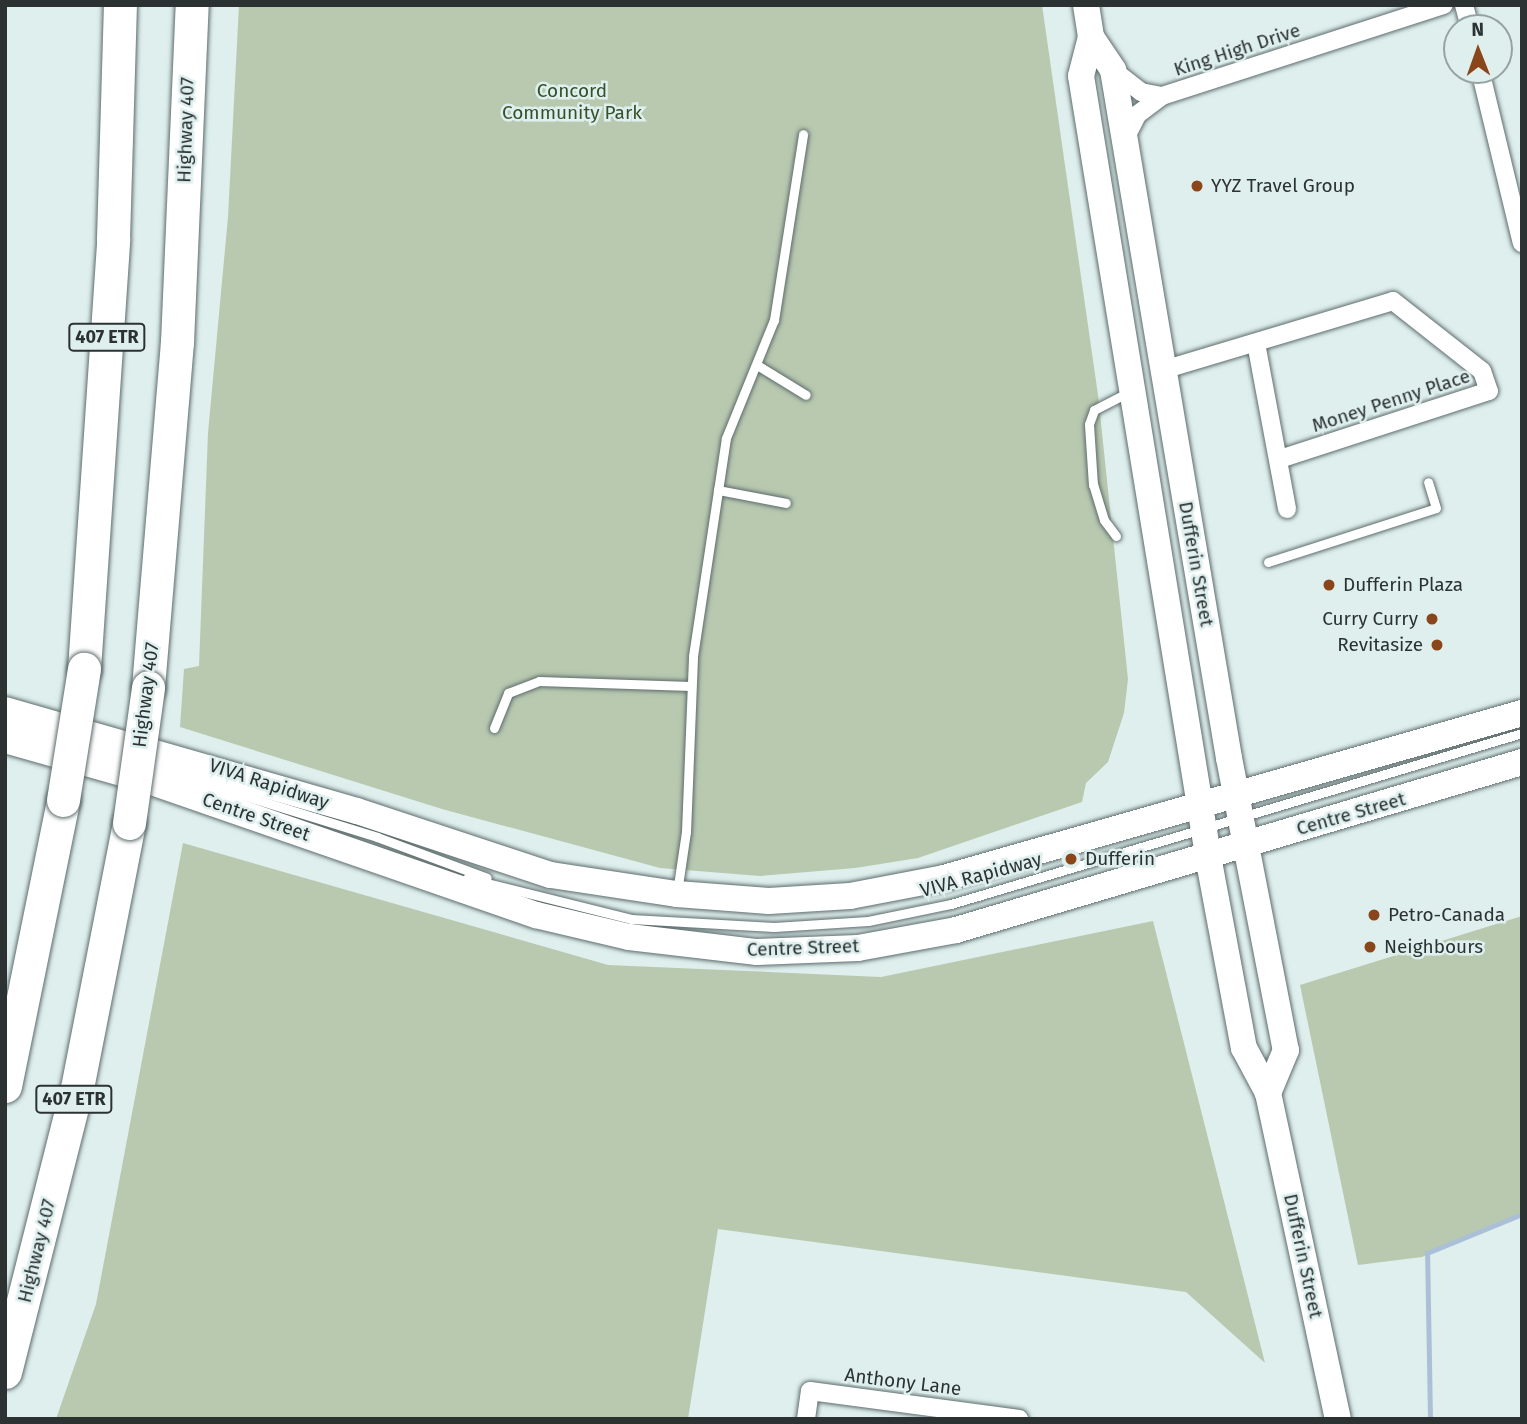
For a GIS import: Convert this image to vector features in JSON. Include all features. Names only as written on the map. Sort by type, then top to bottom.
[{"type":"highway","name":"407 ETR","points":[[5,1086],[63,800],[85,669],[113,239],[120,5]]},
{"type":"highway","name":"Highway 407","points":[[5,1372],[77,1088],[129,823],[148,687],[177,342],[192,5]]},
{"type":"main road","name":"Dufferin Street","points":[[1086,5],[1091,37],[1081,76],[1203,829],[1244,1048],[1268,1093],[1338,1419]]},
{"type":"main road","name":"Dufferin Street","points":[[1091,37],[1113,70],[1236,813],[1286,1050],[1268,1093]]},
{"type":"main road","points":[[1133,396],[1160,490],[1236,813]]},
{"type":"main road","name":"Centre Street","points":[[5,710],[357,811],[551,875],[677,894],[769,901],[849,896],[1203,829],[1236,813]]},
{"type":"main road","name":"Centre Street","points":[[5,740],[143,779],[390,862],[536,915],[629,937],[757,952],[858,948],[956,930],[1236,813],[1522,713]]},
{"type":"main road","name":"Centre Street","points":[[1236,813],[1273,831],[1295,830],[1522,762]]},
{"type":"street","name":"King High Drive","points":[[1124,141],[1138,114],[1162,96],[1444,5]]},
{"type":"street","name":"King High Drive","points":[[1113,70],[1141,92],[1162,96]]},
{"type":"street","points":[[1483,84],[1522,243]]},
{"type":"street","name":"Money Penny Place","points":[[1163,370],[1393,301],[1482,371],[1489,391],[1280,459]]},
{"type":"street","points":[[1256,343],[1280,459],[1287,509]]},
{"type":"street","name":"Anthony Lane","points":[[806,1419],[810,1391],[1007,1418]]},
{"type":"lane","points":[[677,894],[686,832],[691,686],[718,490],[734,407],[757,365],[774,320],[803,134]]},
{"type":"lane","points":[[757,365],[806,395]]},
{"type":"lane","points":[[1116,536],[1104,520],[1093,485],[1089,424],[1094,410],[1133,396]]},
{"type":"lane","points":[[1268,562],[1436,508],[1428,482]]},
{"type":"lane","points":[[718,490],[786,503]]},
{"type":"lane","points":[[494,728],[500,706],[516,686],[540,681],[691,686]]},
{"type":"lane","name":"VIVA Rapidway","points":[[5,725],[235,792],[518,889]]},
{"type":"lane","points":[[1236,813],[1522,733]]},
{"type":"lane","name":"VIVA Rapidway","points":[[390,862],[518,889],[631,919],[774,927],[868,921],[951,904],[1203,829]]},
{"type":"green space","name":"Concord Community Park","points":[[239,5],[1042,5],[1098,395],[1128,679],[1124,713],[1108,762],[1086,783],[1082,802],[918,858],[855,868],[760,876],[660,868],[442,809],[180,727],[184,669],[199,666],[208,433],[228,217]]},
{"type":"green space","points":[[183,843],[608,965],[881,977],[1153,921],[1265,1363],[1186,1292],[718,1229],[688,1419],[56,1419],[96,1304]]},
{"type":"green space","points":[[1522,916],[1522,1214],[1422,1257],[1358,1265],[1300,985]]},
{"type":"waterway","points":[[1430,1419],[1427,1253],[1522,1214]]},
{"type":"place","name":"YYZ Travel Group","points":[[1197,186]]},
{"type":"place","name":"Dufferin Plaza","points":[[1329,585]]},
{"type":"place","name":"Curry Curry","points":[[1432,619]]},
{"type":"place","name":"Revitasize","points":[[1437,645]]},
{"type":"place","name":"Dufferin","points":[[1071,859]]},
{"type":"place","name":"Petro-Canada","points":[[1374,915]]},
{"type":"place","name":"Neighbours","points":[[1370,947]]}]
